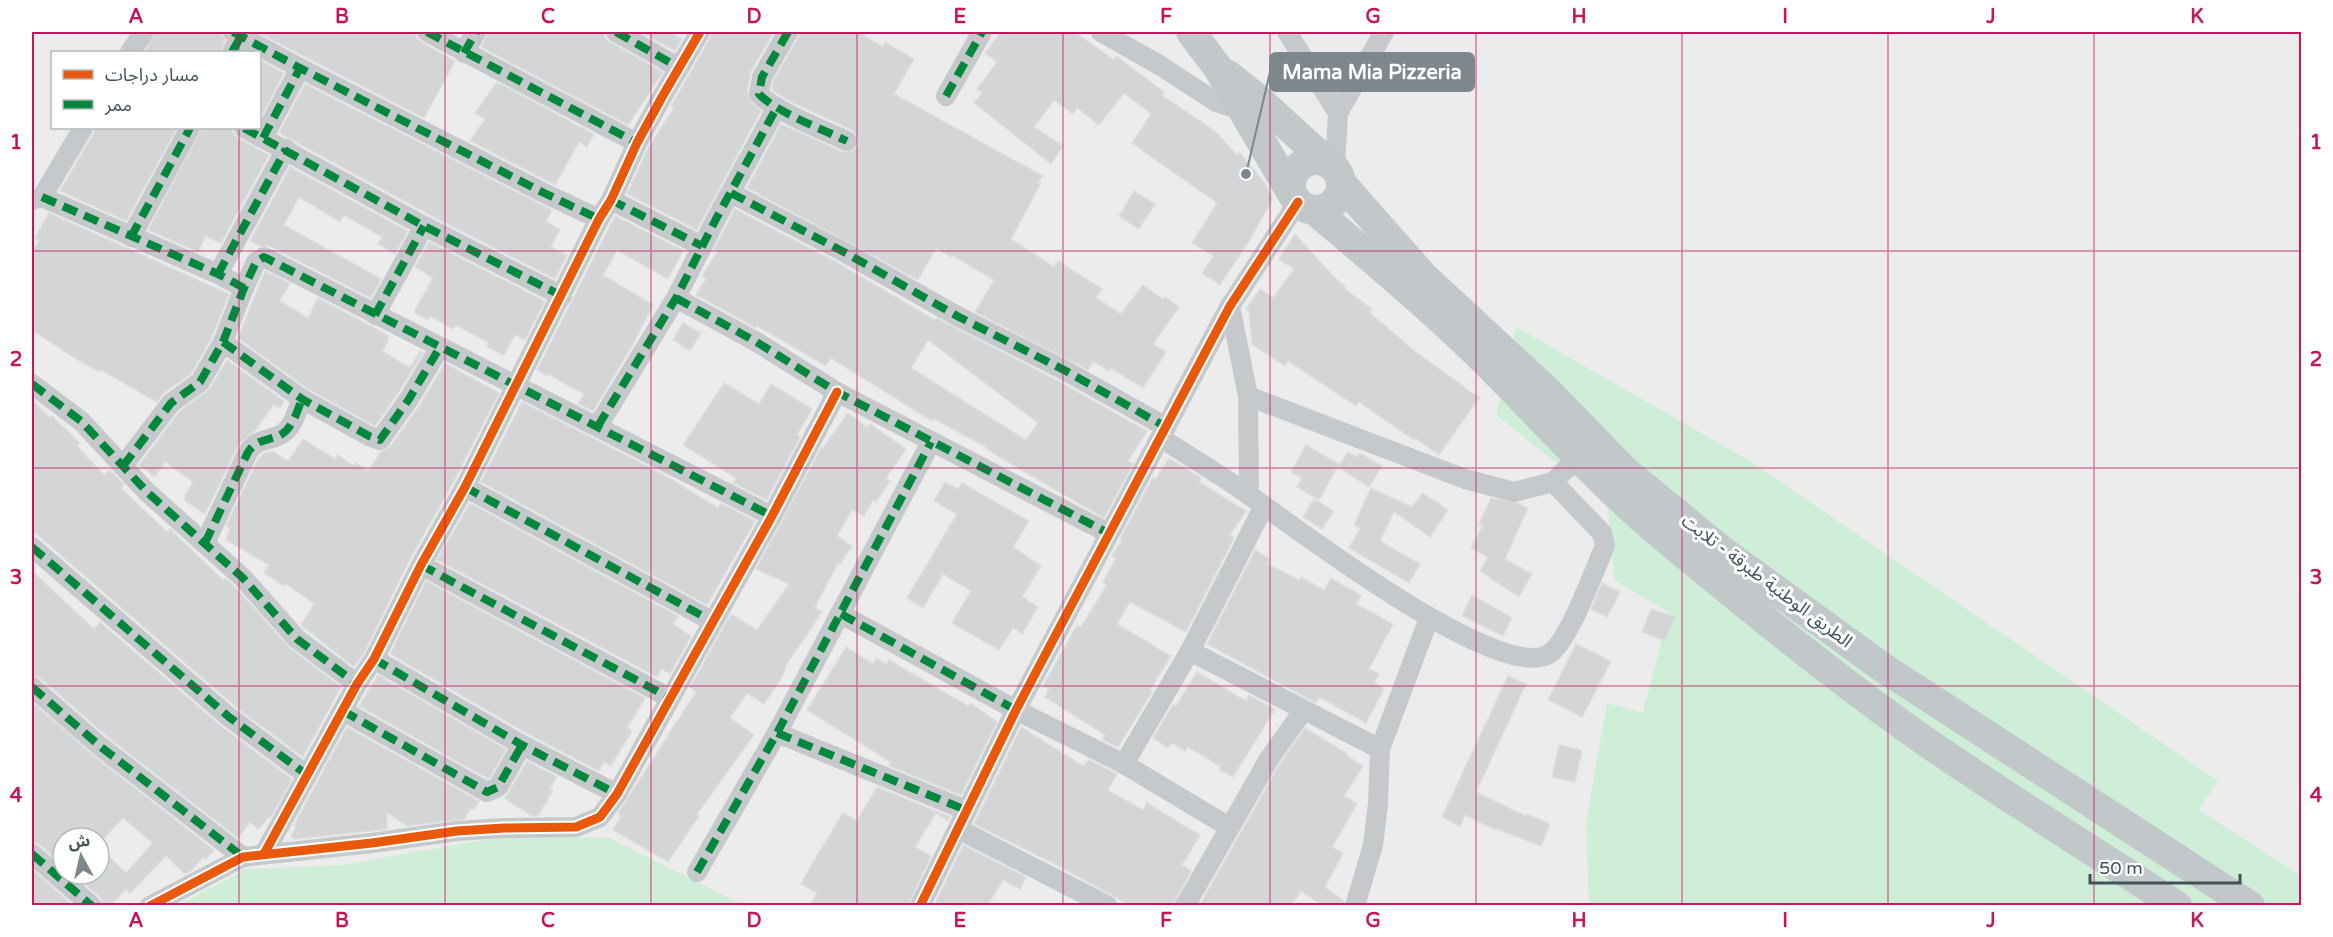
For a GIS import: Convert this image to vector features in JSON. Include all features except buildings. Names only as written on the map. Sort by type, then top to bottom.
[{"type":"main road","name":"الطريق الوطنية طبرقة - تلابت","points":[[1191,32],[1218,68],[1250,104],[1334,171],[1424,277],[1545,389],[1626,472],[1725,553],[1882,667],[2250,906]]},
{"type":"main road","name":"الطريق الوطنية طبرقة - تلابت","points":[[1250,104],[1301,202],[1415,295],[1486,363],[1605,484],[1664,536],[1773,626],[1913,733],[2177,906]]},
{"type":"main road","points":[[1310,160],[1334,171],[1337,200],[1323,210],[1301,202],[1292,177],[1302,164],[1310,160]]},
{"type":"street","points":[[131,51],[144,32]]},
{"type":"street","points":[[427,32],[637,143]]},
{"type":"street","points":[[464,53],[476,32]]},
{"type":"street","points":[[616,32],[678,67]]},
{"type":"street","points":[[264,854],[357,684],[374,659],[421,565],[465,487],[599,219],[611,200],[637,143],[678,67],[700,32]]},
{"type":"street","points":[[788,32],[762,77],[759,94],[764,100],[777,107],[847,141]]},
{"type":"street","points":[[946,96],[982,32]]},
{"type":"street","points":[[1101,32],[1161,66],[1215,102],[1250,104]]},
{"type":"street","points":[[1287,32],[1338,113]]},
{"type":"street","points":[[1334,171],[1338,113],[1384,32]]},
{"type":"street","points":[[236,40],[300,68],[599,219]]},
{"type":"street","points":[[264,138],[300,68]]},
{"type":"street","points":[[598,426],[676,298],[777,107]]},
{"type":"street","points":[[82,129],[37,199],[218,274],[244,288]]},
{"type":"street","points":[[131,237],[189,129]]},
{"type":"street","points":[[246,129],[424,226],[562,296]]},
{"type":"street","points":[[218,274],[286,149]]},
{"type":"street","points":[[732,193],[958,316],[1066,371],[1164,433],[1327,551],[1429,618],[1511,656],[1531,660],[1549,654],[1563,639],[1605,546],[1602,533],[1553,482]]},
{"type":"street","points":[[611,200],[702,246]]},
{"type":"street","points":[[920,906],[1016,710],[1230,306],[1301,202]]},
{"type":"street","points":[[375,315],[424,226]]},
{"type":"street","points":[[123,466],[171,403],[201,382],[223,342],[256,262],[264,257],[772,516]]},
{"type":"street","points":[[676,298],[755,341],[837,392],[1108,533]]},
{"type":"street","points":[[1124,764],[1190,651],[1256,500],[1248,396],[1230,306]]},
{"type":"street","points":[[223,342],[302,399],[369,436],[382,439],[440,347]]},
{"type":"street","points":[[32,384],[81,421],[147,492],[243,578],[297,639],[357,684]]},
{"type":"street","points":[[150,906],[243,856],[372,843],[457,831],[576,827],[600,817],[617,794],[772,516],[837,392]]},
{"type":"street","points":[[1248,396],[1466,479],[1514,492],[1553,482],[1578,457]]},
{"type":"street","points":[[205,543],[248,452],[259,441],[280,435],[286,429],[302,399]]},
{"type":"street","points":[[697,872],[777,733],[931,442]]},
{"type":"street","points":[[465,487],[712,621]]},
{"type":"street","points":[[32,547],[229,717],[307,774]]},
{"type":"street","points":[[421,565],[670,698]]},
{"type":"street","points":[[841,614],[1016,710],[1124,764],[1229,827]]},
{"type":"street","points":[[1355,906],[1373,845],[1378,804],[1380,749],[1429,618]]},
{"type":"street","points":[[1190,651],[1380,749]]},
{"type":"street","points":[[374,659],[522,745],[617,794]]},
{"type":"street","points":[[32,687],[101,747],[243,856]]},
{"type":"street","points":[[344,711],[487,792],[498,787],[522,745]]},
{"type":"street","points":[[1185,906],[1269,759],[1303,711]]},
{"type":"street","points":[[777,733],[966,810]]},
{"type":"street","points":[[958,829],[1108,906]]},
{"type":"street","points":[[32,854],[92,906]]},
{"type":"green space","points":[[1516,327],[1750,461],[2218,781],[2199,810],[2301,876],[2301,905],[1589,905],[1586,822],[1607,703],[1643,713],[1669,612],[1615,581],[1607,503],[1496,415]]},
{"type":"green space","points":[[507,836],[610,838],[744,905],[177,906],[246,869],[341,865]]},
{"type":"marked path","points":[[233,32],[544,193],[599,219]]},
{"type":"marked path","points":[[427,32],[637,143]]},
{"type":"marked path","points":[[464,53],[476,32]]},
{"type":"marked path","points":[[616,32],[678,67]]},
{"type":"marked path","points":[[788,32],[762,77],[759,94],[787,113],[847,141]]},
{"type":"marked path","points":[[946,96],[982,32]]},
{"type":"marked path","points":[[233,51],[241,36]]},
{"type":"marked path","points":[[263,138],[300,68]]},
{"type":"marked path","points":[[598,426],[676,298],[777,107]]},
{"type":"marked path","points":[[131,237],[189,129]]},
{"type":"marked path","points":[[246,129],[424,226],[562,296]]},
{"type":"marked path","points":[[218,274],[286,149]]},
{"type":"marked path","points":[[731,193],[844,252],[959,317],[1066,371],[1166,427]]},
{"type":"marked path","points":[[42,197],[218,274],[244,288]]},
{"type":"marked path","points":[[611,200],[702,246]]},
{"type":"marked path","points":[[375,315],[424,226]]},
{"type":"marked path","points":[[123,466],[171,403],[200,382],[223,342],[256,262],[264,257],[772,516]]},
{"type":"marked path","points":[[676,298],[755,341],[837,392],[1108,533]]},
{"type":"marked path","points":[[223,342],[302,399],[380,440],[409,399],[440,347]]},
{"type":"marked path","points":[[32,384],[81,421],[147,492],[243,578],[297,639],[357,684]]},
{"type":"marked path","points":[[205,543],[248,452],[256,444],[286,431],[302,399]]},
{"type":"marked path","points":[[697,872],[777,733],[931,442]]},
{"type":"marked path","points":[[465,487],[712,621]]},
{"type":"marked path","points":[[32,547],[229,717],[307,775]]},
{"type":"marked path","points":[[421,565],[670,698]]},
{"type":"marked path","points":[[841,614],[1016,710]]},
{"type":"marked path","points":[[374,659],[522,745],[617,794]]},
{"type":"marked path","points":[[32,687],[101,747],[243,857]]},
{"type":"marked path","points":[[343,711],[487,792],[498,787],[522,745]]},
{"type":"marked path","points":[[777,733],[966,810]]},
{"type":"marked path","points":[[32,854],[92,906]]},
{"type":"cycle path","points":[[264,854],[357,684],[374,659],[421,565],[465,487],[599,219],[611,200],[637,143],[700,32]]},
{"type":"cycle path","points":[[920,906],[1016,710],[1230,306],[1298,202]]},
{"type":"cycle path","points":[[150,906],[243,857],[457,831],[576,827],[600,817],[617,794],[772,516],[837,392]]},
{"type":"place","name":"Mama Mia Pizzeria","points":[[1246,174]]}]
